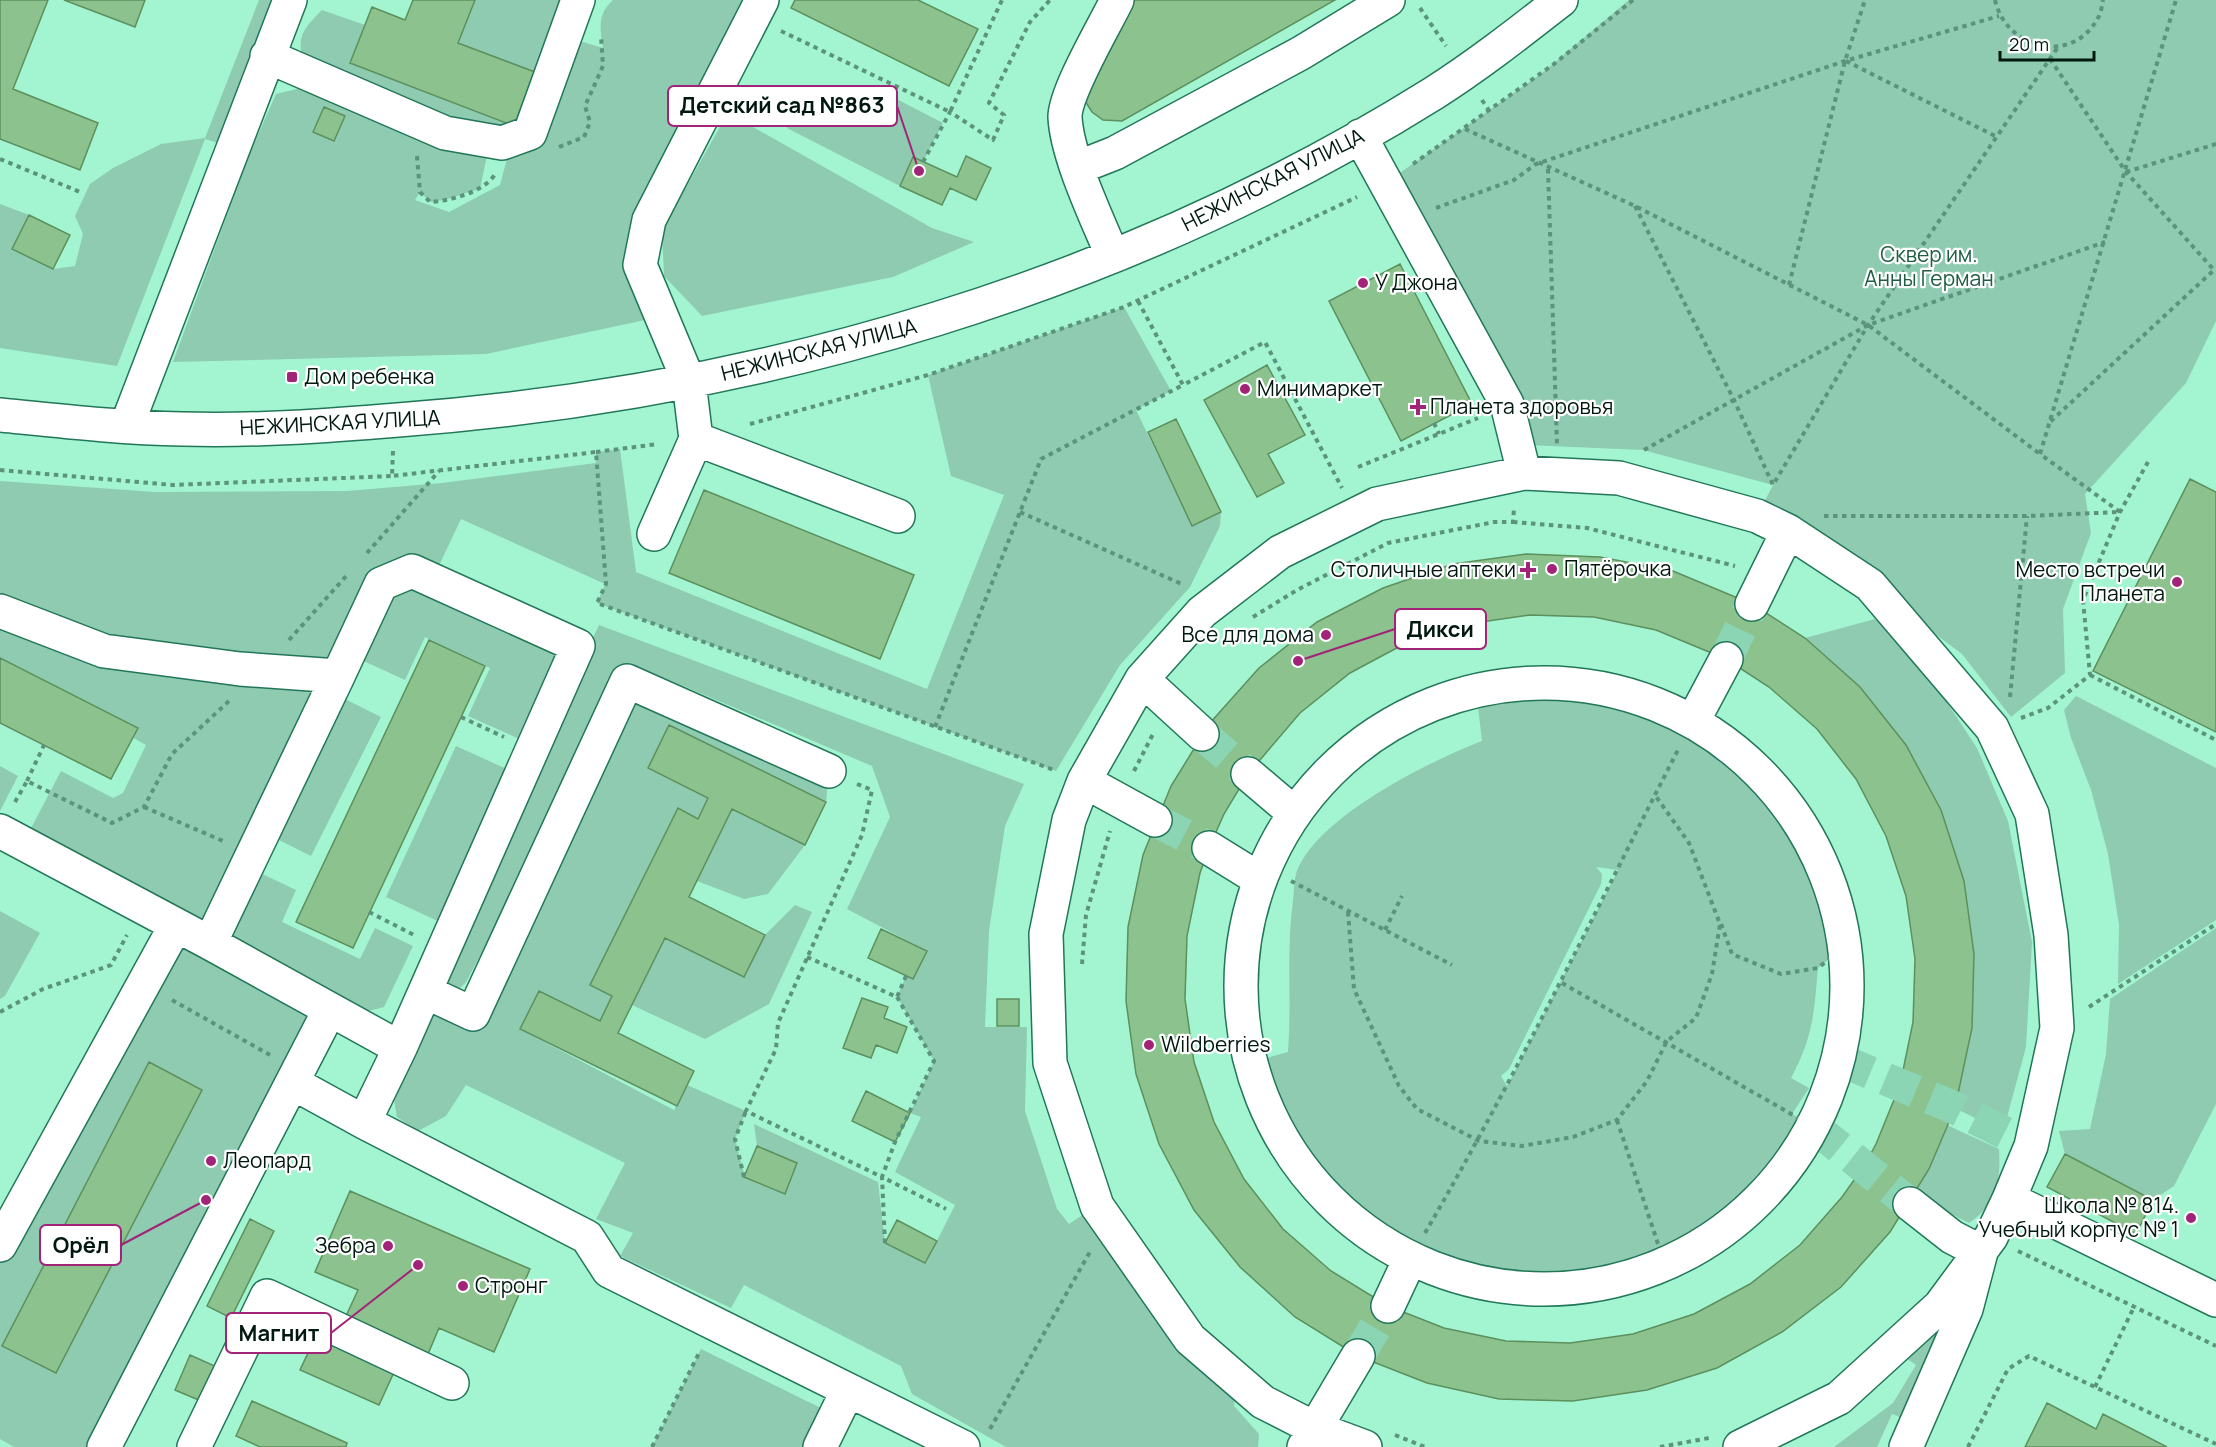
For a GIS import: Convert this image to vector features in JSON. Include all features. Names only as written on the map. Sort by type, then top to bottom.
[{"type":"street","points":[[127,425],[290,0]]},
{"type":"street","points":[[267,56],[445,133],[502,143],[530,133],[578,0]]},
{"type":"street","points":[[1112,255],[1077,168],[1065,116],[1073,90],[1117,0]]},
{"type":"street","points":[[1077,168],[1115,153],[1301,53],[1388,0]]},
{"type":"street","name":"НЕЖИНСКАЯ УЛИЦА","points":[[0,415],[179,429],[296,429],[504,412],[689,382],[886,335],[981,305],[1112,255],[1225,208],[1360,136],[1434,93],[1503,45],[1561,0]]},
{"type":"street","points":[[654,534],[696,439],[689,382],[640,265],[649,220],[758,9]]},
{"type":"street","points":[[1360,136],[1507,404],[1524,473]]},
{"type":"street","points":[[696,439],[898,516]]},
{"type":"street","points":[[1365,1447],[1309,1438],[1190,1339],[1097,1206],[1050,1063],[1046,934],[1069,820],[1084,781],[1142,679],[1202,612],[1280,552],[1377,504],[1524,473],[1619,478],[1757,516],[1788,531],[1870,585],[2000,725],[2032,814],[2051,935],[2056,1028],[2031,1146],[2009,1199],[1986,1245],[1966,1309],[1906,1447]]},
{"type":"street","points":[[1752,604],[1788,531]]},
{"type":"street","points":[[210,943],[381,585],[412,571],[578,646],[426,992],[364,1122]]},
{"type":"street","points":[[0,611],[104,651],[240,669],[338,676]]},
{"type":"street","points":[[1693,721],[1726,659]]},
{"type":"street","points":[[1142,679],[1202,734]]},
{"type":"street","points":[[426,992],[473,1014],[627,681],[829,771]]},
{"type":"street","points":[[1560,682],[1644,699],[1693,721],[1774,786],[1809,836],[1834,892],[1846,945],[1848,1012],[1840,1060],[1814,1127],[1781,1178],[1737,1221],[1665,1265],[1636,1276],[1582,1287],[1527,1290],[1467,1280],[1410,1259],[1373,1238],[1316,1188],[1266,1110],[1249,1063],[1239,978],[1262,873],[1294,813],[1321,779],[1371,736],[1430,705],[1476,690],[1518,683],[1560,682]]},
{"type":"street","points":[[1248,774],[1294,813]]},
{"type":"street","points":[[1084,781],[1155,820]]},
{"type":"street","points":[[0,831],[210,943],[399,1048]]},
{"type":"street","points":[[1209,848],[1262,873]]},
{"type":"street","points":[[0,1245],[176,925]]},
{"type":"street","points":[[104,1447],[329,1011]]},
{"type":"street","points":[[296,1077],[364,1122],[586,1238],[609,1271],[848,1390],[974,1442]]},
{"type":"street","points":[[2009,1199],[2216,1300]]},
{"type":"street","points":[[1910,1204],[1952,1238],[1986,1245]]},
{"type":"street","points":[[1728,1441],[1839,1398],[1940,1306],[1986,1245]]},
{"type":"street","points":[[1388,1306],[1410,1259]]},
{"type":"street","points":[[194,1447],[267,1296],[452,1383]]},
{"type":"street","points":[[1309,1438],[1358,1356]]},
{"type":"street","points":[[820,1447],[848,1390]]},
{"type":"path","points":[[922,162],[950,112],[1002,0]]},
{"type":"path","points":[[758,9],[950,112],[993,140],[1004,115],[989,103],[1030,22],[1050,0]]},
{"type":"path","points":[[0,470],[173,485],[392,476],[696,439],[928,375],[1138,301],[1387,182],[1554,64],[1633,0]]},
{"type":"path","points":[[1789,285],[1845,61],[1865,0]]},
{"type":"path","points":[[1995,0],[1999,16],[2013,34],[2035,45],[2058,47],[2082,37],[2098,18],[2103,0]]},
{"type":"path","points":[[2040,454],[2176,0]]},
{"type":"path","points":[[1407,219],[1514,180],[1536,164],[1845,61],[1999,16]]},
{"type":"path","points":[[1635,206],[1734,400],[1773,485],[1868,325],[2058,47]]},
{"type":"path","points":[[2049,422],[2215,270],[2126,172],[2050,59]]},
{"type":"path","points":[[1845,61],[1997,137]]},
{"type":"path","points":[[414,120],[420,192],[430,202],[449,201],[465,192],[480,189],[494,177],[502,143]]},
{"type":"path","points":[[1465,129],[1536,164],[1635,206],[1868,325],[2120,512]]},
{"type":"path","points":[[2126,172],[2216,144]]},
{"type":"path","points":[[0,159],[80,192]]},
{"type":"path","points":[[1548,169],[1558,474]]},
{"type":"path","points":[[1643,450],[1868,325],[2105,242]]},
{"type":"path","points":[[1138,301],[1183,386]]},
{"type":"path","points":[[935,727],[1041,459],[1265,342],[1356,514]]},
{"type":"path","points":[[1358,467],[1480,417]]},
{"type":"path","points":[[392,476],[393,421]]},
{"type":"path","points":[[1434,423],[1439,434]]},
{"type":"path","points":[[596,452],[606,585],[597,603],[1084,781]]},
{"type":"path","points":[[2090,675],[2083,600],[2120,512],[2148,462]]},
{"type":"path","points":[[1513,522],[1514,504]]},
{"type":"path","points":[[1020,512],[1190,587],[1202,612]]},
{"type":"path","points":[[1788,531],[1828,514],[2027,516],[2120,512]]},
{"type":"path","points":[[2027,516],[2000,725],[2048,708],[2090,675]]},
{"type":"path","points":[[1251,618],[1297,590],[1388,543],[1494,522],[1587,528],[1767,574]]},
{"type":"path","points":[[2090,675],[2216,740]]},
{"type":"path","points":[[1081,974],[1086,915],[1119,800],[1169,704]]},
{"type":"path","points":[[461,717],[532,750]]},
{"type":"path","points":[[1410,1259],[1479,1141],[1562,983],[1693,721]]},
{"type":"path","points":[[27,781],[45,745]]},
{"type":"path","points":[[744,1177],[735,1139],[776,1049],[778,1023],[862,835],[872,790],[829,771]]},
{"type":"path","points":[[1655,795],[1689,843],[1732,954],[1781,974],[1818,968],[1846,945]]},
{"type":"path","points":[[144,807],[253,854]]},
{"type":"path","points":[[1262,873],[1348,912],[1452,965]]},
{"type":"path","points":[[1385,930],[1402,896]]},
{"type":"path","points":[[0,1012],[43,989],[111,965],[142,907]]},
{"type":"path","points":[[369,912],[444,951]]},
{"type":"path","points":[[1348,912],[1354,989],[1399,1086],[1417,1109],[1479,1141],[1522,1146],[1573,1137],[1617,1120],[1647,1081],[1667,1041],[1696,1018],[1712,974],[1720,924]]},
{"type":"path","points":[[2056,1028],[2216,924]]},
{"type":"path","points":[[807,957],[897,997],[934,1061],[895,1142],[882,1178],[885,1243]]},
{"type":"path","points":[[111,965],[296,1077]]},
{"type":"path","points":[[897,997],[906,976]]},
{"type":"path","points":[[1562,983],[1814,1127]]},
{"type":"path","points":[[746,1111],[946,1209]]},
{"type":"path","points":[[1617,1120],[1665,1265]]},
{"type":"path","points":[[974,1442],[1088,1253],[1114,1230]]},
{"type":"path","points":[[1986,1245],[2135,1305],[2216,1346]]},
{"type":"path","points":[[2096,1387],[2135,1305]]},
{"type":"path","points":[[652,1447],[701,1349]]},
{"type":"path","points":[[1968,1447],[2008,1369],[2029,1356],[2216,1444]]},
{"type":"path","points":[[1660,1447],[1707,1439],[1728,1441]]},
{"type":"green space","points":[[259,0],[276,0],[218,143],[205,139],[117,366],[0,348],[0,204],[29,215],[12,249],[53,269],[75,266],[83,234],[75,216],[90,184],[113,168],[161,144],[205,138]]},
{"type":"green space","points":[[475,0],[562,0],[535,72],[458,43]]},
{"type":"green space","points":[[613,0],[752,0],[695,97],[628,232],[632,264],[650,319],[486,354],[173,362],[249,155],[276,94],[305,87],[490,141],[480,189],[430,202],[420,192],[415,200],[449,212],[500,185],[509,151],[576,40],[603,48],[601,22],[608,5]],"holes":[[[324,107],[345,116],[313,131]]]},
{"type":"green space","name":"Сквер им. Анны Герман","points":[[1629,0],[2216,0],[2216,321],[2186,383],[2085,494],[2091,533],[2063,609],[2065,673],[2011,717],[1962,654],[1870,585],[1757,516],[1773,485],[1643,450],[1526,445],[1387,182],[1542,73]]},
{"type":"green space","points":[[322,10],[365,25],[350,63],[514,126],[473,129],[303,57],[301,43],[304,31]]},
{"type":"green space","points":[[883,92],[943,123],[923,162],[900,186],[787,128],[805,94],[865,125]]},
{"type":"green space","points":[[730,114],[932,228],[974,242],[893,277],[702,316],[664,276],[662,230],[721,125]]},
{"type":"green space","points":[[1124,307],[1171,391],[1136,410],[1192,526],[1221,512],[1220,526],[1190,587],[1120,665],[1056,771],[597,603],[605,584],[461,519],[436,572],[410,561],[331,669],[108,647],[0,602],[0,481],[155,492],[347,491],[442,483],[596,463],[596,452],[620,449],[636,572],[927,689],[1004,495],[951,476],[928,375]]},
{"type":"green space","points":[[416,583],[560,646],[526,742],[468,716],[490,668],[425,637],[405,680],[357,658],[388,590]]},
{"type":"green space","points":[[1875,619],[1923,666],[1977,748],[2008,821],[2032,942],[2026,1047],[2003,1132],[1955,1108],[1972,1028],[1974,954],[1964,881],[1860,687],[1805,638]]},
{"type":"green space","points":[[599,625],[1024,784],[1005,826],[989,931],[985,1027],[1027,1027],[1025,1111],[1057,1209],[1069,1224],[1087,1212],[1237,1387],[1234,1406],[1259,1434],[1258,1447],[1006,1447],[912,1394],[901,1366],[744,1285],[731,1308],[620,1256],[633,1233],[596,1219],[625,1163],[466,1085],[446,1116],[418,1131],[397,1117],[393,1094],[428,1016],[450,1008],[477,1020],[638,685],[829,771],[826,802],[669,725],[648,768],[708,798],[698,819],[677,809],[590,985],[612,996],[600,1021],[520,1029],[674,1110],[687,1085],[746,1111],[735,1139],[745,1177],[784,1194],[797,1163],[757,1146],[754,1124],[878,1182],[885,1243],[926,1263],[955,1205],[895,1172],[921,1117],[910,1113],[934,1061],[897,997],[906,976],[913,979],[927,951],[847,909],[890,817],[872,766],[634,665],[466,982],[446,1002],[426,992]]},
{"type":"green space","points":[[0,627],[101,668],[247,685],[324,687],[207,928],[28,834],[61,771],[113,798],[123,793],[146,745],[0,664]]},
{"type":"green space","points":[[1560,682],[1644,699],[1693,721],[1774,786],[1809,836],[1834,892],[1846,945],[1818,968],[1811,1025],[1804,1050],[1791,1078],[1809,1088],[1792,1114],[1814,1127],[1781,1178],[1738,1221],[1665,1265],[1636,1276],[1582,1288],[1527,1290],[1467,1280],[1410,1259],[1373,1237],[1316,1188],[1266,1110],[1249,1063],[1288,1052],[1289,957],[1294,884],[1296,874],[1307,853],[1325,832],[1376,794],[1434,762],[1482,741],[1476,690]],"holes":[[[1596,867],[1618,870],[1507,1086],[1501,1076],[1509,1069],[1601,884],[1602,874]]]},
{"type":"green space","points":[[2076,696],[2216,768],[2216,920],[2118,984],[2119,925],[2108,854],[2091,790],[2071,738],[2064,710]]},
{"type":"green space","points":[[343,698],[381,717],[311,856],[273,837]]},
{"type":"green space","points":[[456,746],[511,771],[442,923],[386,897]]},
{"type":"green space","points":[[0,766],[18,776],[0,811]]},
{"type":"green space","points":[[732,809],[805,845],[768,894],[744,899],[697,881]]},
{"type":"green space","points":[[254,870],[296,890],[282,922],[360,959],[375,928],[413,946],[384,1007],[361,1013],[233,950],[227,924]]},
{"type":"green space","points":[[795,905],[812,912],[769,1004],[705,1039],[632,1005],[665,938],[744,977],[765,935]]},
{"type":"green space","points":[[0,911],[40,933],[5,996],[0,999]]},
{"type":"green space","points":[[176,925],[329,1011],[104,1447],[14,1447],[0,1439],[0,1245]]},
{"type":"green space","points":[[2216,928],[2216,1104],[2174,1186],[2153,1200],[2065,1154],[2059,1131],[2090,1129],[2106,1054],[2110,999]]},
{"type":"green space","points":[[1947,1125],[1999,1149],[1999,1171],[1995,1191],[1986,1208],[1969,1223],[1914,1195]]},
{"type":"green space","points":[[1981,1252],[1916,1424],[1892,1414],[1877,1447],[1834,1447],[1893,1403],[1916,1365],[1893,1349]]},
{"type":"green space","points":[[701,1349],[831,1413],[815,1447],[652,1447]]},
{"type":"building","points":[[0,0],[48,0],[13,89],[98,123],[80,170],[0,139]]},
{"type":"building","points":[[64,0],[145,0],[135,27]]},
{"type":"building","points":[[413,0],[475,0],[458,43],[535,72],[514,126],[350,63],[372,7],[405,20]]},
{"type":"building","points":[[795,0],[918,0],[978,29],[949,86],[791,8]]},
{"type":"building","points":[[1130,0],[1335,0],[1122,121],[1103,120],[1092,112],[1085,101]]},
{"type":"building","points":[[324,107],[345,116],[334,141],[313,132]]},
{"type":"building","points":[[966,156],[991,168],[976,200],[950,188],[942,205],[900,186],[913,157],[957,177]]},
{"type":"building","points":[[29,215],[70,235],[53,269],[12,249]]},
{"type":"building","points":[[1400,264],[1472,404],[1401,441],[1329,301]]},
{"type":"building","points":[[1267,365],[1305,435],[1268,454],[1284,483],[1257,497],[1204,400]]},
{"type":"building","points":[[1176,419],[1221,512],[1192,526],[1148,432]]},
{"type":"building","name":"Место встречи Планета","points":[[2190,479],[2216,492],[2216,732],[2093,671]]},
{"type":"building","points":[[704,490],[914,575],[880,659],[669,573]]},
{"type":"building","points":[[1526,554],[1600,557],[1673,571],[1752,604],[1805,638],[1860,687],[1906,745],[1941,810],[1964,881],[1974,954],[1972,1028],[1955,1108],[1929,1169],[1890,1232],[1841,1287],[1782,1332],[1717,1368],[1647,1390],[1573,1401],[1499,1399],[1427,1383],[1358,1356],[1295,1317],[1240,1267],[1194,1210],[1159,1144],[1136,1074],[1126,1001],[1128,927],[1143,855],[1171,786],[1210,723],[1259,668],[1317,622],[1383,588],[1453,564]],"holes":[[[1530,615],[1594,617],[1656,630],[1726,659],[1769,687],[1817,729],[1856,779],[1886,836],[1906,896],[1915,959],[1913,1022],[1900,1085],[1876,1144],[1842,1197],[1800,1245],[1750,1284],[1694,1314],[1633,1334],[1570,1343],[1506,1341],[1444,1328],[1388,1306],[1331,1271],[1283,1229],[1244,1179],[1214,1122],[1194,1062],[1185,999],[1187,936],[1200,873],[1209,848],[1224,814],[1248,774],[1300,713],[1350,673],[1406,643],[1467,624]]]},
{"type":"building","points":[[429,640],[485,666],[353,948],[296,922]]},
{"type":"building","points":[[0,658],[138,728],[111,779],[0,723]]},
{"type":"building","points":[[669,725],[826,802],[805,845],[732,809],[689,897],[765,935],[744,977],[665,938],[618,1033],[694,1071],[677,1106],[520,1029],[539,991],[600,1021],[612,996],[590,985],[678,808],[698,819],[708,798],[648,768]]},
{"type":"building","points":[[881,929],[927,951],[913,979],[868,958]]},
{"type":"building","points":[[862,998],[888,1007],[884,1018],[907,1027],[897,1053],[876,1045],[871,1058],[843,1048]]},
{"type":"building","points":[[997,999],[1019,999],[1019,1026],[997,1026]]},
{"type":"building","points":[[149,1062],[202,1090],[56,1373],[2,1346]]},
{"type":"building","points":[[866,1091],[910,1113],[895,1142],[852,1121]]},
{"type":"building","points":[[757,1146],[797,1163],[785,1194],[744,1177]]},
{"type":"building","points":[[2065,1154],[2153,1200],[2136,1234],[2047,1187]]},
{"type":"building","points":[[350,1191],[530,1269],[494,1352],[439,1328],[428,1354],[345,1318],[358,1290],[315,1272]]},
{"type":"building","points":[[250,1219],[274,1231],[231,1318],[207,1306]]},
{"type":"building","points":[[897,1220],[937,1241],[925,1263],[885,1243]]},
{"type":"building","points":[[317,1334],[395,1370],[379,1405],[300,1370]]},
{"type":"building","points":[[190,1355],[217,1367],[201,1401],[175,1390]]},
{"type":"building","points":[[252,1401],[347,1443],[346,1447],[260,1447],[236,1436]]},
{"type":"building","points":[[2047,1403],[2096,1429],[2103,1414],[2167,1447],[2025,1447]]},
{"type":"tunnel","points":[[1726,659],[1752,604]]},
{"type":"tunnel","points":[[1202,734],[1248,774]]},
{"type":"tunnel","points":[[1155,820],[1209,848]]},
{"type":"tunnel","points":[[1840,1060],[1955,1108],[2031,1146]]},
{"type":"tunnel","points":[[1814,1127],[1910,1204]]},
{"type":"tunnel","points":[[1358,1356],[1388,1306]]},
{"type":"place","name":"Детский сад №863","points":[[919,171]]},
{"type":"place","name":"У Джона","points":[[1363,283]]},
{"type":"place","name":"Дом ребенка","points":[[292,377]]},
{"type":"place","name":"Минимаркет","points":[[1245,389]]},
{"type":"place","name":"Планета здоровья","points":[[1418,407]]},
{"type":"place","name":"Пятёрочка","points":[[1552,569]]},
{"type":"place","name":"Столичные аптеки","points":[[1528,570]]},
{"type":"place","name":"Место встречи Планета","points":[[2177,582]]},
{"type":"place","name":"Все для дома","points":[[1326,635]]},
{"type":"place","name":"Дикси","points":[[1298,661]]},
{"type":"place","name":"Wildberries","points":[[1149,1045]]},
{"type":"place","name":"Леопард","points":[[211,1161]]},
{"type":"place","name":"Орёл","points":[[206,1200]]},
{"type":"place","name":"Школа № 814. Учебный корпус № 1","points":[[2191,1218]]},
{"type":"place","name":"Зебра","points":[[388,1246]]},
{"type":"place","name":"Магнит","points":[[418,1265]]},
{"type":"place","name":"Стронг","points":[[463,1286]]}]
